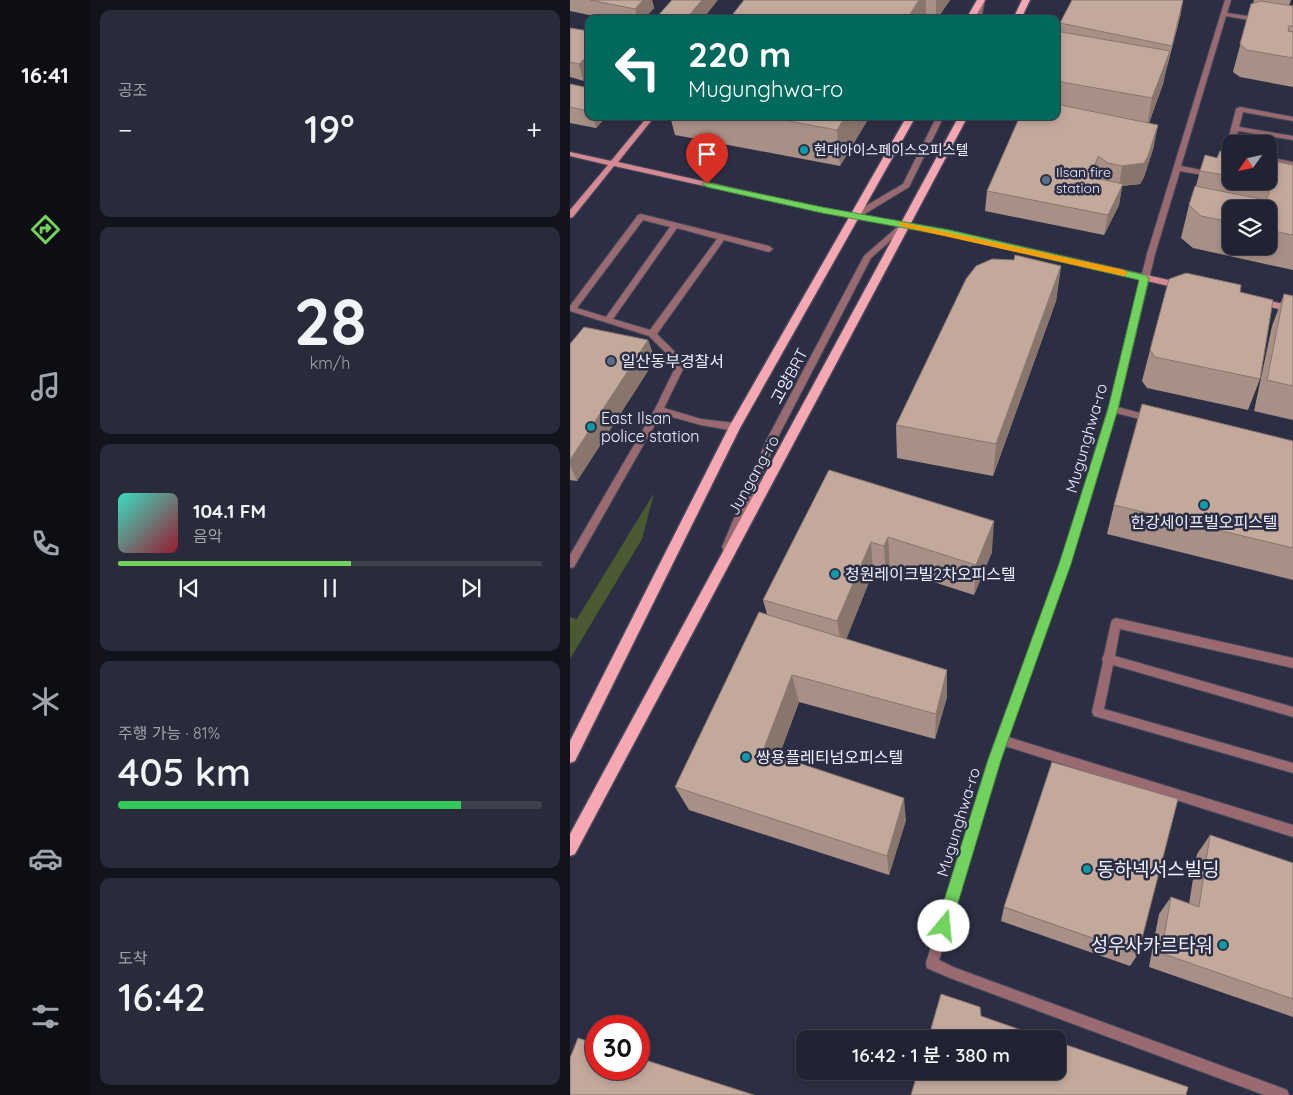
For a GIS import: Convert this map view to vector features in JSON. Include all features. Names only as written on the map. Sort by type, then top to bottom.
[{"type":"main road","points":[[973,15],[982,0]]},
{"type":"main road","points":[[1019,15],[1026,0]]},
{"type":"main road","points":[[570,215],[649,120]]},
{"type":"main road","points":[[570,756],[735,427],[910,120]]},
{"type":"main road","name":"Jungang-ro","points":[[570,849],[711,584],[888,260],[904,224],[962,120]]},
{"type":"main road","points":[[570,154],[855,216],[904,224],[1191,288]]},
{"type":"main road","points":[[1246,300],[1293,309]]},
{"type":"street","points":[[979,15],[982,0]]},
{"type":"street","name":"Mugunghwa-ro","points":[[1228,0],[1145,278],[1113,409],[1065,564],[994,760],[932,963],[950,972],[1282,1095]]},
{"type":"street","points":[[1223,14],[1268,22]]},
{"type":"street","points":[[1233,135],[1240,109],[1293,119]]},
{"type":"street","points":[[855,216],[906,185],[939,120]]},
{"type":"street","points":[[1235,128],[1293,138]]},
{"type":"street","points":[[1278,161],[1293,164]]},
{"type":"street","points":[[1178,168],[1222,176]]},
{"type":"street","points":[[570,564],[659,410],[682,363],[652,334],[572,309],[641,217],[769,249]]},
{"type":"street","name":"고양BRT","points":[[711,584],[772,441],[868,256],[904,224]]},
{"type":"street","points":[[608,320],[675,225]]},
{"type":"street","points":[[652,334],[722,237]]},
{"type":"street","points":[[1113,409],[1162,422]]},
{"type":"street","points":[[659,410],[701,422],[735,427]]},
{"type":"street","points":[[1293,663],[1116,623],[1107,659],[1098,712],[1293,768]]},
{"type":"street","points":[[1107,659],[1293,712]]},
{"type":"street","points":[[1002,740],[1293,831]]},
{"type":"green space","points":[[654,493],[642,539],[570,659],[570,617],[577,619]]},
{"type":"building","points":[[590,0],[643,0],[635,9]]},
{"type":"building","points":[[672,0],[702,0],[689,15],[659,15]]},
{"type":"building","points":[[744,0],[919,0],[910,15],[732,15]]},
{"type":"building","points":[[1072,0],[1183,0],[1172,46],[1060,23]]},
{"type":"building","points":[[1261,1],[1293,6],[1293,26],[1289,26],[1288,31],[1293,32],[1293,58],[1247,50],[1240,44],[1251,4]]},
{"type":"building","points":[[570,28],[585,30],[585,58],[579,64],[570,62]]},
{"type":"building","points":[[1060,32],[1170,51],[1152,98],[1060,82]]},
{"type":"building","points":[[570,84],[585,87],[585,110],[570,107]]},
{"type":"building","name":"Ilsan fire station","points":[[1060,105],[1158,125],[1144,163],[1122,166],[1108,163],[1098,156],[1091,177],[1123,184],[1108,215],[987,191],[1018,120],[1060,120]]},
{"type":"building","points":[[783,120],[843,120],[837,130]]},
{"type":"building","points":[[1220,151],[1222,151],[1222,175],[1200,171],[1205,155],[1217,158]]},
{"type":"building","points":[[1278,162],[1293,165],[1293,235],[1277,232],[1277,200],[1266,200],[1270,190],[1278,190]]},
{"type":"building","points":[[1195,186],[1266,200],[1222,200],[1222,220],[1201,216],[1189,205]]},
{"type":"building","points":[[1015,255],[1061,266],[996,444],[896,425],[966,279],[976,266],[992,259],[1014,260]]},
{"type":"building","points":[[1186,273],[1241,285],[1240,292],[1273,300],[1260,379],[1155,357],[1150,350],[1169,279]]},
{"type":"building","points":[[1284,294],[1293,296],[1293,386],[1267,380]]},
{"type":"building","name":"East Ilsan police station","points":[[584,327],[648,340],[570,460],[570,344]]},
{"type":"building","name":"한강세이프빌오피스텔","points":[[1142,404],[1293,441],[1293,548],[1114,505]]},
{"type":"building","points":[[829,470],[994,521],[976,565],[888,537],[884,546],[871,542],[837,621],[763,600]]},
{"type":"building","name":"쌍용플레티넘오피스텔","points":[[759,612],[947,670],[936,714],[792,675],[763,751],[904,798],[887,856],[675,787]]},
{"type":"building","name":"동하넥서스빌딩","points":[[1052,762],[1178,799],[1138,954],[1004,907]]},
{"type":"building","name":"성우사카르타워","points":[[1210,835],[1293,863],[1293,999],[1161,953],[1171,897],[1199,907]]},
{"type":"building","points":[[941,994],[980,1007],[981,1016],[1021,1030],[931,1030]]},
{"type":"building","points":[[578,1038],[585,1040],[585,1080],[650,1080],[650,1062],[754,1095],[570,1095],[570,1058]]},
{"type":"building","points":[[1066,1045],[1188,1087],[1186,1095],[911,1095],[915,1080],[1066,1080]]},
{"type":"slow traffic","points":[[904,224],[1124,273]]},
{"type":"place","name":"현대아이스페이스오피스텔","points":[[804,150]]},
{"type":"place","name":"Ilsan fire station","points":[[1046,180]]},
{"type":"place","name":"일산동부경찰서","points":[[611,361]]},
{"type":"place","name":"East Ilsan police station","points":[[591,427]]},
{"type":"place","name":"한강세이프빌오피스텔","points":[[1204,505]]},
{"type":"place","name":"청원레이크빌2차오피스텔","points":[[835,574]]},
{"type":"place","name":"쌍용플레티넘오피스텔","points":[[746,757]]},
{"type":"place","name":"동하넥서스빌딩","points":[[1087,869]]},
{"type":"place","name":"성우사카르타워","points":[[1223,945]]},
{"type":"route","points":[[707,184],[822,210],[949,233],[1145,278],[1113,409],[1065,564],[994,760],[944,926]]}]
